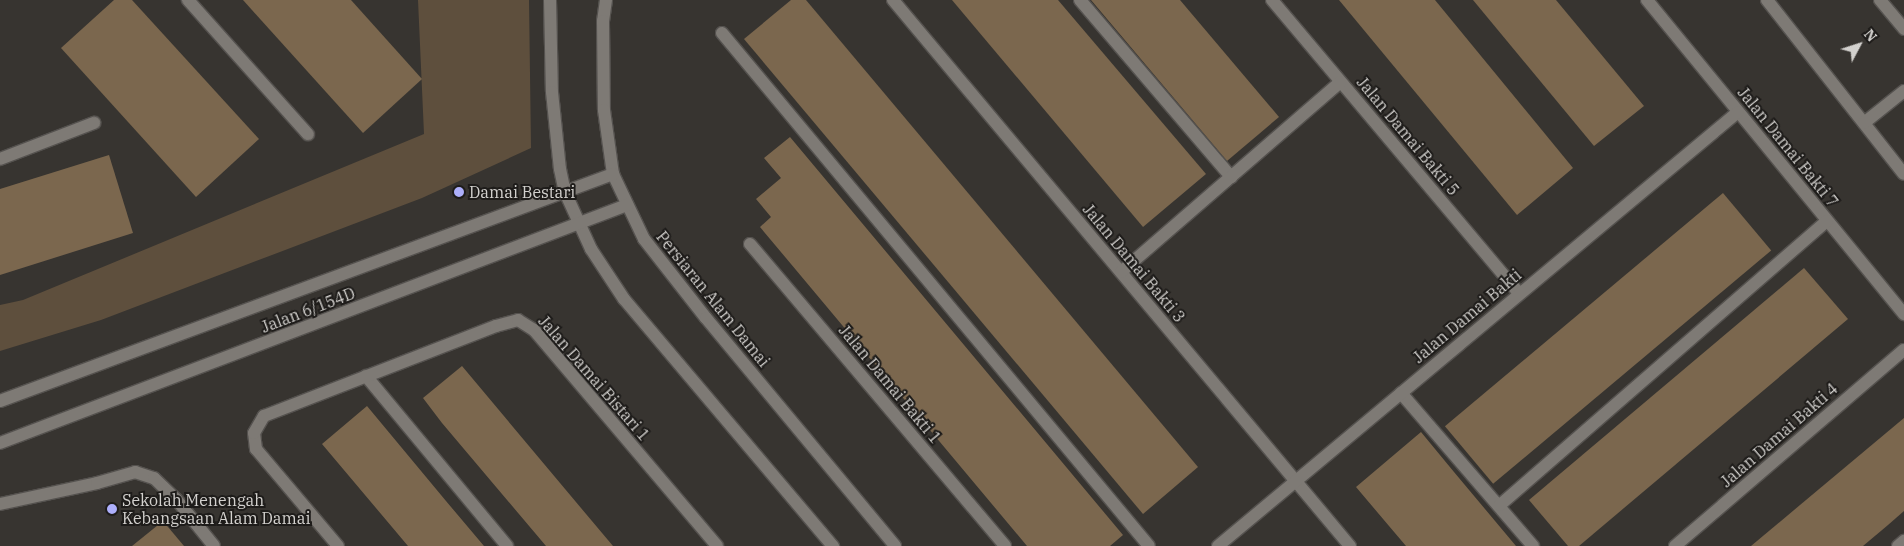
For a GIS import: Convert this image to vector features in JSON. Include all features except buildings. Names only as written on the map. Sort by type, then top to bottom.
[{"type":"street","points":[[188,0],[308,134]]},
{"type":"street","points":[[550,0],[552,92],[560,169],[565,192],[591,249],[624,299],[833,546]]},
{"type":"street","name":"Persiaran Alam Damai","points":[[606,0],[603,21],[604,110],[613,174],[627,205],[650,247],[706,318],[895,546]]},
{"type":"street","name":"Jalan Damai Bakti 3","points":[[893,0],[1350,546]]},
{"type":"street","points":[[1080,0],[1231,177]]},
{"type":"street","name":"Jalan Damai Bakti 5","points":[[1272,0],[1520,293]]},
{"type":"street","name":"Jalan Damai Bakti 7","points":[[1647,0],[1904,314]]},
{"type":"street","points":[[1767,0],[1904,174]]},
{"type":"street","points":[[1880,0],[1904,29]]},
{"type":"street","points":[[722,34],[1149,546]]},
{"type":"street","points":[[1121,272],[1340,82]]},
{"type":"street","points":[[1864,124],[1904,91]]},
{"type":"street","name":"Jalan Damai Bakti","points":[[1218,546],[1738,112]]},
{"type":"street","points":[[0,159],[94,123]]},
{"type":"street","points":[[538,203],[550,192],[560,169]]},
{"type":"street","name":"Jalan 6/154D","points":[[0,401],[613,174]]},
{"type":"street","name":"Jalan 6/154D","points":[[0,443],[627,205]]},
{"type":"street","points":[[1500,505],[1827,221]]},
{"type":"street","points":[[560,231],[576,238],[591,249]]},
{"type":"street","name":"Jalan Damai Bakti 1","points":[[750,244],[1005,546]]},
{"type":"street","name":"Jalan Damai Bistari 1","points":[[338,546],[256,449],[254,433],[264,416],[496,326],[518,320],[534,330],[717,546]]},
{"type":"street","name":"Jalan Damai Bakti 4","points":[[1675,546],[1904,350]]},
{"type":"street","points":[[366,376],[507,546]]},
{"type":"street","points":[[1401,393],[1500,505],[1533,546]]},
{"type":"street","points":[[0,504],[97,483],[135,472],[154,478],[176,499],[214,546]]},
{"type":"street","points":[[1898,546],[1904,542]]},
{"type":"shaded area","points":[[418,0],[529,0],[531,148],[422,198],[101,320],[0,351],[0,305],[23,300],[424,134]]},
{"type":"place","name":"Damai Bestari","points":[[459,192]]},
{"type":"place","name":"Sekolah Menengah Kebangsaan Alam Damai","points":[[112,509]]}]
